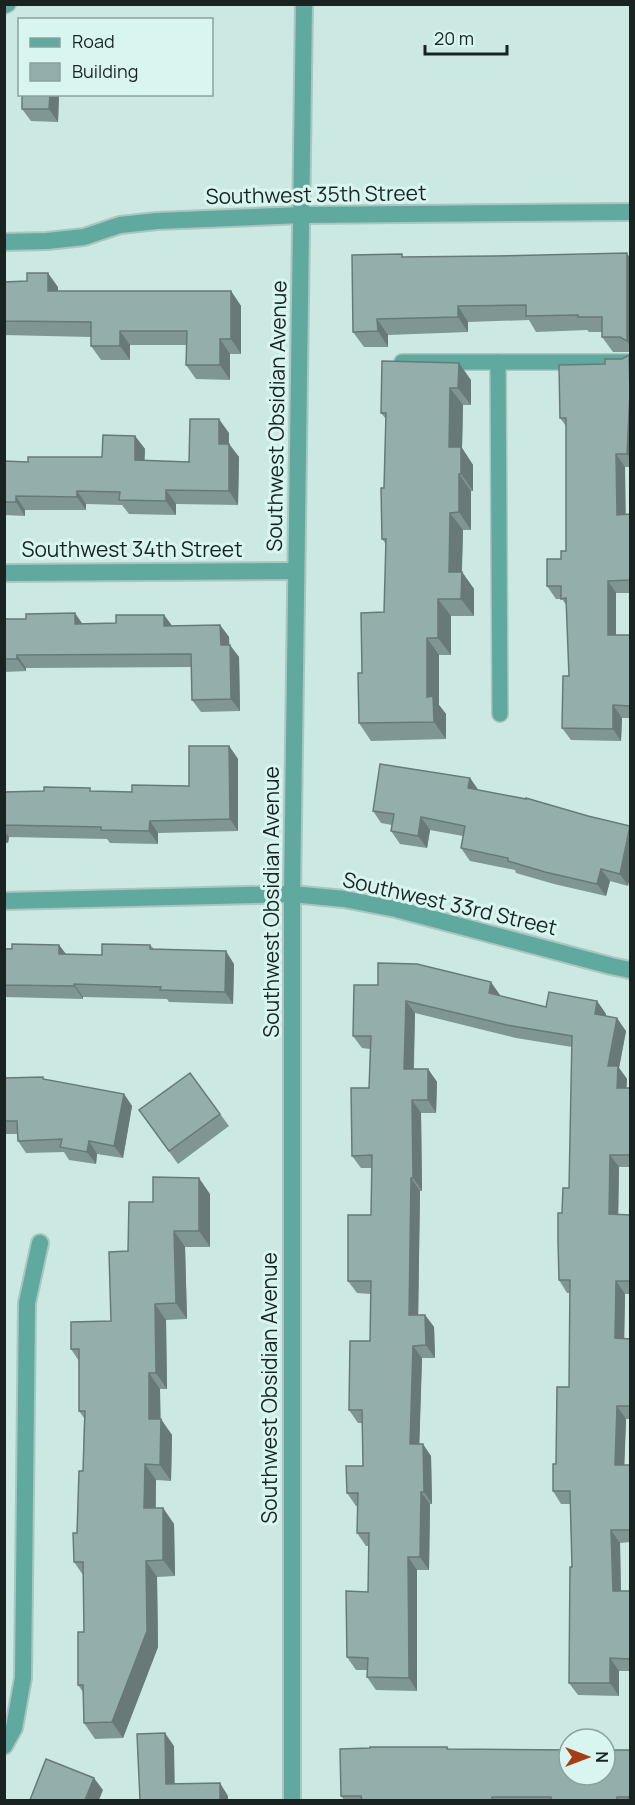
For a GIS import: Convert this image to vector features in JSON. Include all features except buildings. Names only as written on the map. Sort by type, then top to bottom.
[{"type":"street","name":"Southwest Obsidian Avenue","points":[[292,1800],[292,894],[304,4]]},
{"type":"street","name":"Southwest 35th Street","points":[[4,242],[84,237],[120,225],[157,221],[302,215],[630,212]]},
{"type":"street","name":"Southwest 34th Street","points":[[4,573],[296,571]]},
{"type":"street","name":"Southwest 33rd Street","points":[[4,901],[292,894],[344,899],[396,909],[630,970]]},
{"type":"street","points":[[4,1746],[14,1728],[23,1678],[27,1302],[40,1243]]},
{"type":"lane","points":[[395,362],[630,362]]},
{"type":"lane","points":[[498,362],[500,714]]}]
